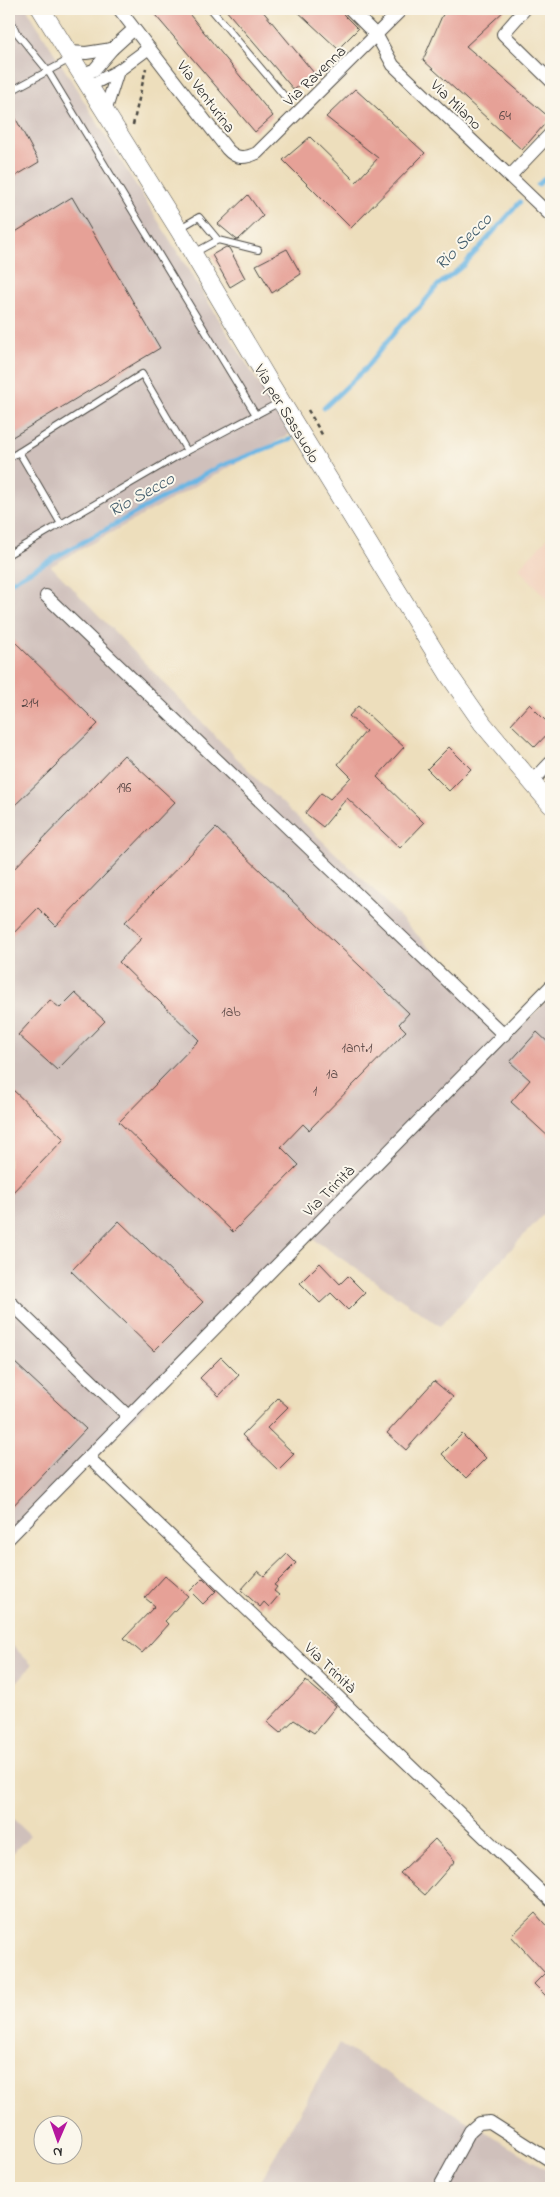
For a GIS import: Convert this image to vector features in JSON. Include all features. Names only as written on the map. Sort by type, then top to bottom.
[{"type":"main road","name":"Via per Sassuolo","points":[[41,9],[179,230],[449,675],[484,724],[551,805]]},
{"type":"street","name":"Via Venturina","points":[[119,9],[227,149],[237,157],[242,158]]},
{"type":"street","name":"Via Milano","points":[[350,9],[377,36],[393,65],[551,216]]},
{"type":"street","name":"Via Ravenna","points":[[242,158],[257,153],[377,36],[402,9]]},
{"type":"street","points":[[525,9],[503,34],[551,81]]},
{"type":"street","points":[[86,80],[112,49],[134,29]]},
{"type":"street","points":[[86,80],[118,71],[149,48]]},
{"type":"street","points":[[71,55],[112,49]]},
{"type":"street","points":[[105,112],[118,71]]},
{"type":"street","points":[[510,176],[551,132]]},
{"type":"street","points":[[46,596],[504,1035]]},
{"type":"street","points":[[531,783],[551,762]]},
{"type":"street","name":"Via Trinità","points":[[9,1538],[551,986]]},
{"type":"street","points":[[9,1301],[128,1416]]},
{"type":"street","name":"Via Trinità","points":[[88,1457],[551,1902]]},
{"type":"street","points":[[439,2188],[470,2132],[479,2123],[490,2122],[551,2161]]},
{"type":"lane","name":"Via Ravenna","points":[[211,9],[286,98]]},
{"type":"lane","points":[[9,14],[16,32],[48,71],[256,415]]},
{"type":"lane","points":[[9,92],[48,71],[71,55]]},
{"type":"lane","points":[[179,230],[199,217],[218,240],[258,250]]},
{"type":"lane","points":[[193,253],[218,240]]},
{"type":"lane","points":[[9,458],[142,374],[187,451]]},
{"type":"lane","points":[[9,554],[187,451],[281,401]]},
{"type":"lane","points":[[19,452],[61,524]]},
{"type":"path","points":[[134,131],[134,118],[147,69],[137,57]]},
{"type":"path","points":[[303,404],[321,429],[325,444]]},
{"type":"shaded area","points":[[9,9],[27,9],[290,434],[51,566],[259,781],[369,885],[514,1035],[551,996],[551,1206],[440,1326],[307,1235],[9,1550]]},
{"type":"shaded area","points":[[551,534],[551,604],[519,568]]},
{"type":"shaded area","points":[[9,1642],[32,1665],[9,1691]]},
{"type":"shaded area","points":[[9,1815],[30,1835],[9,1857]]},
{"type":"shaded area","points":[[339,2044],[551,2172],[551,2188],[256,2188]]},
{"type":"building","points":[[150,9],[185,9],[273,116],[255,132]]},
{"type":"building","points":[[225,9],[261,9],[314,73],[294,90]]},
{"type":"building","points":[[295,9],[338,9],[358,29],[338,49]]},
{"type":"building","points":[[448,9],[506,9],[466,46],[550,118],[522,150],[423,60],[442,16]]},
{"type":"building","points":[[355,89],[425,153],[351,228],[283,160],[310,137],[356,182],[378,158],[326,117]]},
{"type":"building","points":[[9,106],[39,162],[9,180]]},
{"type":"building","points":[[248,195],[263,216],[238,240],[218,224]]},
{"type":"building","points":[[72,197],[160,348],[9,439],[9,236]]},
{"type":"building","points":[[226,247],[229,248],[245,278],[230,287],[212,255]]},
{"type":"building","points":[[287,249],[301,274],[272,293],[256,265]]},
{"type":"building","points":[[9,636],[98,724],[9,811]]},
{"type":"building","points":[[529,704],[551,726],[551,730],[535,747],[511,724]]},
{"type":"building","points":[[358,706],[404,747],[377,777],[424,823],[400,848],[347,798],[323,827],[305,813],[321,793],[330,799],[351,777],[338,764],[366,731],[349,716]]},
{"type":"building","points":[[449,747],[471,769],[449,791],[427,769]]},
{"type":"building","points":[[124,755],[175,802],[56,926],[38,908],[9,938],[9,874]]},
{"type":"building","points":[[216,828],[409,1013],[399,1024],[406,1031],[309,1130],[303,1124],[281,1147],[299,1165],[233,1232],[119,1122],[199,1040],[119,962],[142,938],[125,922]]},
{"type":"building","points":[[75,993],[105,1021],[57,1070],[18,1035],[50,1000],[60,1008]]},
{"type":"building","points":[[537,1032],[551,1045],[551,1139],[511,1102],[530,1080],[510,1062]]},
{"type":"building","points":[[9,1086],[64,1139],[9,1196]]},
{"type":"building","points":[[119,1221],[203,1302],[154,1351],[71,1271]]},
{"type":"building","points":[[320,1263],[340,1284],[348,1276],[365,1293],[348,1310],[331,1293],[320,1303],[300,1283]]},
{"type":"building","points":[[221,1357],[239,1375],[219,1396],[200,1378]]},
{"type":"building","points":[[14,1362],[86,1429],[9,1510],[9,1368]]},
{"type":"building","points":[[434,1381],[453,1397],[406,1450],[387,1433]]},
{"type":"building","points":[[278,1398],[288,1407],[267,1428],[294,1454],[278,1470],[242,1435]]},
{"type":"building","points":[[462,1434],[486,1458],[466,1478],[442,1454]]},
{"type":"building","points":[[287,1554],[296,1563],[274,1585],[277,1587],[274,1591],[279,1595],[269,1607],[264,1602],[260,1607],[241,1590],[258,1571],[264,1576]]},
{"type":"building","points":[[165,1576],[188,1596],[165,1621],[168,1624],[142,1653],[124,1638],[155,1606],[145,1598]]},
{"type":"building","points":[[203,1578],[216,1591],[203,1604],[190,1591]]},
{"type":"building","points":[[306,1681],[336,1706],[314,1733],[294,1720],[280,1733],[267,1722]]},
{"type":"building","points":[[435,1839],[455,1861],[425,1895],[400,1873]]},
{"type":"building","points":[[535,1913],[551,1931],[551,2001],[534,1984],[545,1973],[511,1936]]},
{"type":"waterway","name":"Rio Secco","points":[[538,185],[551,172]]},
{"type":"waterway","name":"Rio Secco","points":[[324,408],[365,369],[403,322],[420,307],[438,285],[463,266],[520,202]]},
{"type":"waterway","name":"Rio Secco","points":[[9,583],[218,467],[291,439]]}]
